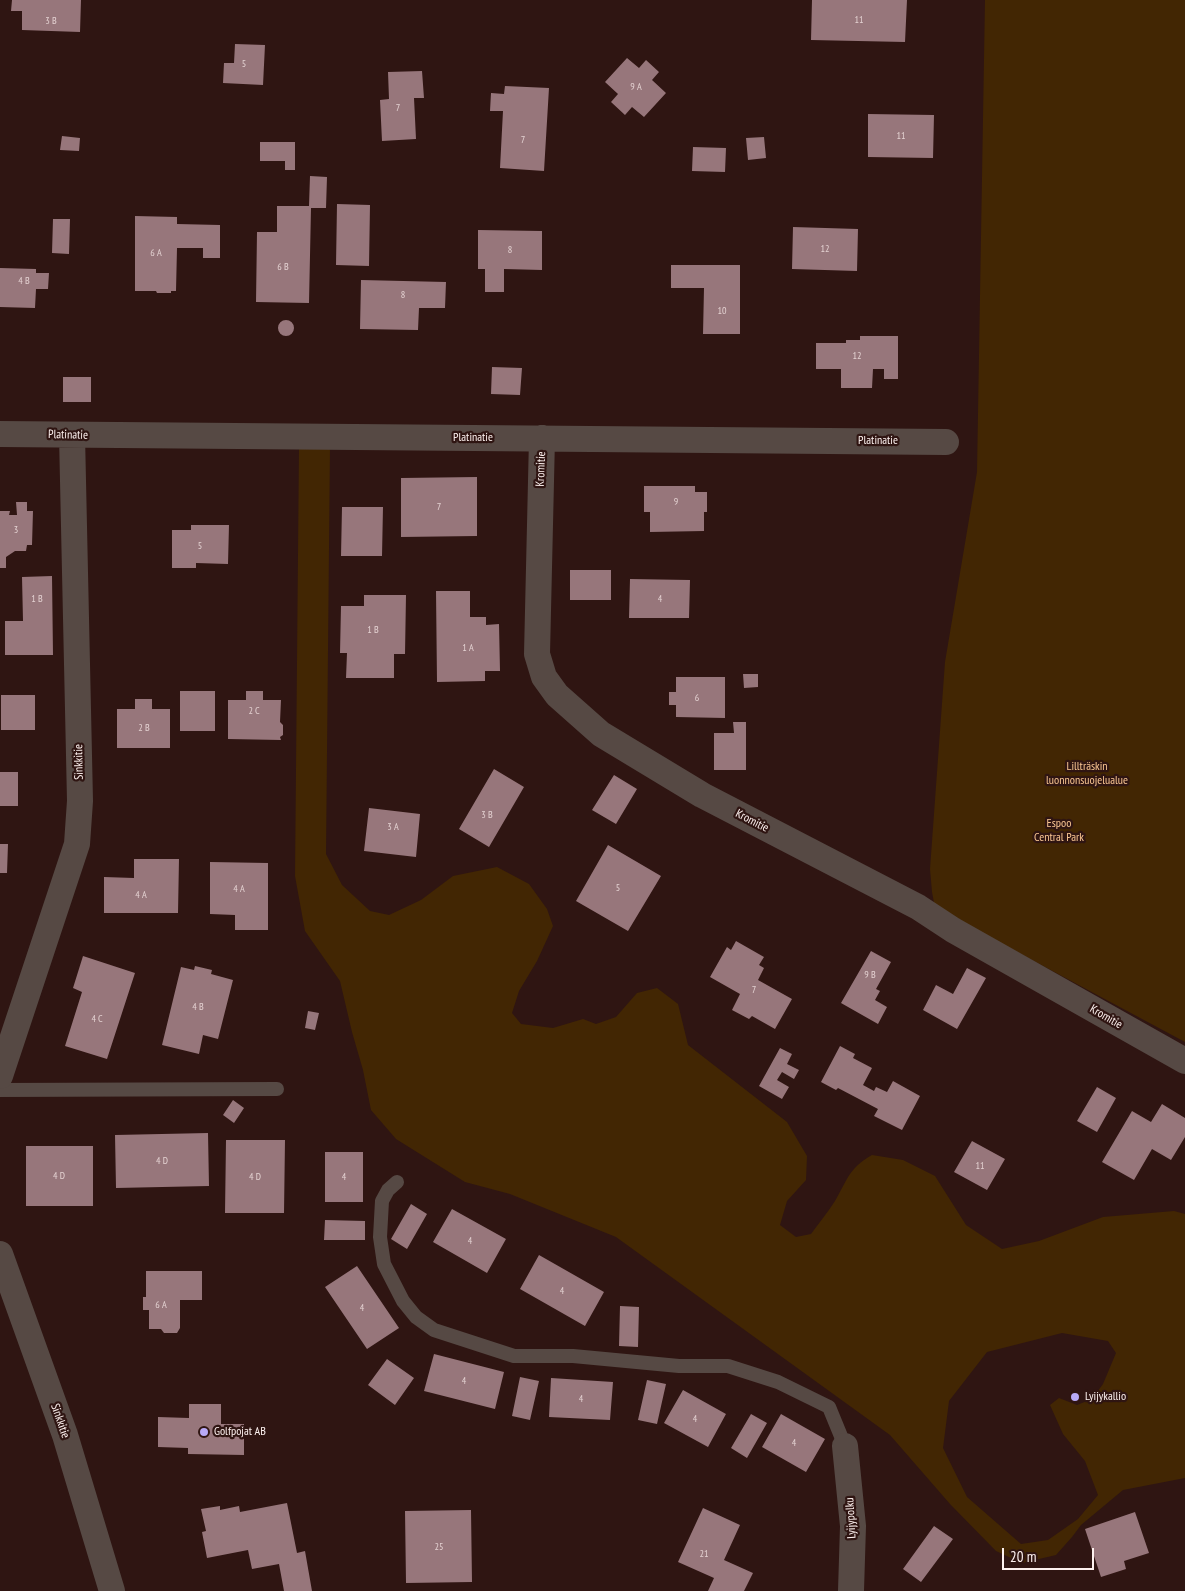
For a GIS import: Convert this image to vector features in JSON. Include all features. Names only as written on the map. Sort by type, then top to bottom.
[{"type":"street","name":"Platinatie","points":[[0,434],[946,442]]},
{"type":"street","name":"Sinkkitie","points":[[0,1076],[77,844],[80,801],[72,435]]},
{"type":"street","name":"Kromitie","points":[[542,438],[537,654],[544,677],[557,696],[601,734],[702,795],[918,907],[953,930],[1185,1061]]},
{"type":"street","name":"Sinkkitie","points":[[0,1254],[65,1435],[112,1591]]},
{"type":"street","name":"Lyijypolku","points":[[845,1446],[853,1526],[851,1591]]},
{"type":"lane","points":[[0,1090],[277,1089]]},
{"type":"lane","points":[[397,1182],[388,1190],[382,1201],[380,1238],[384,1264],[403,1301],[416,1317],[434,1330],[514,1356],[573,1356],[679,1366],[728,1366],[778,1382],[829,1407],[845,1446]]},
{"type":"green space","name":"Espoo Central Park","points":[[985,0],[1185,0],[1185,1042],[935,908],[930,869],[945,662],[977,472]]},
{"type":"green space","points":[[299,446],[330,446],[326,854],[342,885],[370,911],[389,915],[421,900],[453,876],[497,867],[529,884],[547,909],[553,926],[537,961],[519,991],[512,1013],[521,1024],[553,1028],[583,1019],[596,1024],[616,1017],[637,993],[657,988],[678,1004],[688,1045],[787,1122],[807,1156],[806,1180],[787,1201],[780,1225],[796,1237],[811,1234],[832,1205],[853,1170],[872,1155],[903,1160],[935,1176],[966,1225],[1002,1249],[1039,1241],[1103,1217],[1174,1211],[1185,1214],[1185,1478],[1123,1490],[1081,1525],[1056,1555],[1022,1563],[996,1551],[950,1504],[890,1435],[616,1237],[510,1194],[465,1182],[396,1139],[371,1110],[363,1070],[340,981],[305,931],[295,876]],"holes":[[[1062,1333],[1108,1341],[1116,1353],[1103,1384],[1092,1399],[1077,1405],[1059,1398],[1050,1405],[1063,1434],[1085,1461],[1098,1495],[1078,1519],[1048,1540],[1021,1544],[967,1497],[943,1448],[949,1401],[987,1352]]]},
{"type":"building","points":[[12,0],[81,0],[80,32],[22,30],[22,11],[11,11]]},
{"type":"building","points":[[812,0],[907,0],[905,42],[811,40]]},
{"type":"building","points":[[235,44],[265,45],[263,85],[223,83],[224,63],[234,63]]},
{"type":"building","points":[[627,58],[639,68],[646,60],[659,72],[652,80],[666,93],[644,117],[632,107],[625,115],[611,102],[618,94],[605,82]]},
{"type":"building","points":[[422,71],[424,98],[414,98],[416,139],[382,141],[380,100],[389,99],[388,72]]},
{"type":"building","points":[[505,86],[549,88],[544,171],[500,168],[503,111],[490,111],[491,93],[504,94]]},
{"type":"building","points":[[868,114],[934,115],[933,158],[868,157]]},
{"type":"building","points":[[62,136],[80,138],[79,151],[60,150]]},
{"type":"building","points":[[764,137],[766,158],[748,160],[746,138]]},
{"type":"building","points":[[260,142],[295,142],[295,170],[285,170],[285,161],[260,161]]},
{"type":"building","points":[[693,147],[726,148],[725,172],[692,171]]},
{"type":"building","points":[[310,176],[327,177],[326,208],[311,208],[309,303],[256,302],[257,232],[277,232],[277,206],[309,206]]},
{"type":"building","points":[[337,204],[370,205],[369,266],[336,265]]},
{"type":"building","points":[[135,216],[177,217],[177,224],[220,225],[220,258],[203,258],[203,248],[177,248],[176,291],[157,293],[156,291],[135,291]]},
{"type":"building","points":[[53,219],[70,219],[69,254],[52,253]]},
{"type":"building","points":[[793,227],[858,229],[857,271],[792,269]]},
{"type":"building","points":[[478,230],[542,231],[542,270],[504,269],[504,292],[485,292],[485,269],[478,269]]},
{"type":"building","points":[[671,265],[740,265],[740,334],[703,334],[704,288],[671,288]]},
{"type":"building","points":[[0,268],[36,269],[36,273],[49,273],[48,289],[36,289],[35,308],[0,307]]},
{"type":"building","points":[[361,280],[446,282],[445,308],[419,308],[418,330],[360,329]]},
{"type":"building","points":[[283,320],[289,320],[294,325],[292,334],[283,336],[278,331],[278,325]]},
{"type":"building","points":[[860,336],[898,336],[898,379],[884,379],[884,369],[873,369],[872,388],[841,388],[841,369],[816,369],[816,343],[846,343],[846,340],[860,340]]},
{"type":"building","points":[[492,367],[522,368],[520,395],[491,394]]},
{"type":"building","points":[[63,377],[91,377],[91,402],[63,402]]},
{"type":"building","points":[[477,477],[477,536],[401,537],[401,478]]},
{"type":"building","points":[[644,486],[695,486],[695,492],[707,492],[707,512],[704,512],[704,531],[650,532],[650,512],[644,512]]},
{"type":"building","points":[[16,502],[27,502],[27,511],[33,511],[32,545],[27,545],[26,551],[15,551],[6,557],[6,568],[0,568],[0,511],[10,511],[9,515],[17,515]]},
{"type":"building","points":[[342,507],[383,507],[382,556],[341,556]]},
{"type":"building","points":[[191,525],[229,525],[228,564],[196,563],[196,568],[172,568],[172,530],[191,530]]},
{"type":"building","points":[[570,570],[611,570],[611,600],[570,600]]},
{"type":"building","points":[[52,576],[53,655],[5,655],[5,621],[23,621],[22,577]]},
{"type":"building","points":[[630,579],[690,580],[689,618],[629,618]]},
{"type":"building","points":[[436,591],[470,591],[470,617],[486,617],[486,625],[499,624],[500,671],[485,671],[485,681],[437,682]]},
{"type":"building","points":[[364,595],[406,595],[405,654],[394,654],[394,678],[346,678],[347,653],[340,653],[341,606],[364,606]]},
{"type":"building","points":[[743,674],[758,674],[758,687],[744,688]]},
{"type":"building","points":[[676,677],[725,677],[725,718],[676,717],[676,705],[669,705],[669,692],[676,692]]},
{"type":"building","points":[[180,691],[215,691],[215,731],[180,731]]},
{"type":"building","points":[[246,691],[263,691],[263,700],[281,700],[280,722],[283,725],[283,735],[280,737],[281,740],[228,739],[228,700],[246,700]]},
{"type":"building","points":[[1,695],[35,695],[35,730],[1,730]]},
{"type":"building","points":[[135,699],[152,699],[152,709],[170,709],[170,748],[117,748],[117,709],[135,709]]},
{"type":"building","points":[[733,722],[746,722],[746,770],[714,770],[714,733],[734,733]]},
{"type":"building","points":[[494,769],[524,787],[489,847],[459,829]]},
{"type":"building","points":[[0,772],[18,772],[18,806],[0,806]]},
{"type":"building","points":[[614,775],[637,789],[616,824],[592,810]]},
{"type":"building","points":[[369,808],[420,814],[416,857],[364,851]]},
{"type":"building","points":[[0,844],[8,844],[7,873],[0,873]]},
{"type":"building","points":[[608,845],[661,876],[628,931],[576,901]]},
{"type":"building","points":[[134,859],[179,859],[178,913],[104,913],[104,877],[134,878]]},
{"type":"building","points":[[210,862],[268,863],[268,930],[235,930],[235,915],[210,914]]},
{"type":"building","points":[[736,941],[764,957],[759,965],[764,968],[758,980],[792,999],[775,1029],[752,1016],[749,1019],[732,1010],[740,994],[710,977],[727,947],[731,950]]},
{"type":"building","points":[[871,951],[891,962],[876,989],[880,991],[875,1000],[887,1007],[878,1024],[841,1003]]},
{"type":"building","points":[[83,956],[135,973],[107,1059],[65,1046],[82,992],[73,988]]},
{"type":"building","points":[[195,966],[212,970],[211,974],[233,980],[218,1039],[203,1035],[199,1054],[162,1045],[181,967],[194,970]]},
{"type":"building","points":[[967,968],[986,978],[957,1029],[923,1010],[936,985],[953,994]]},
{"type":"building","points":[[308,1011],[319,1013],[315,1030],[305,1028]]},
{"type":"building","points":[[840,1046],[855,1054],[853,1058],[872,1068],[863,1085],[874,1091],[876,1087],[887,1092],[893,1081],[920,1096],[902,1130],[874,1116],[878,1109],[838,1088],[836,1090],[821,1082]]},
{"type":"building","points":[[780,1048],[792,1054],[787,1064],[799,1070],[794,1079],[782,1072],[777,1080],[789,1087],[782,1099],[759,1086]]},
{"type":"building","points":[[1097,1087],[1116,1098],[1097,1132],[1077,1121]]},
{"type":"building","points":[[233,1100],[244,1108],[234,1123],[223,1115]]},
{"type":"building","points":[[1162,1104],[1185,1118],[1185,1137],[1171,1160],[1152,1149],[1134,1180],[1102,1162],[1132,1111],[1151,1122]]},
{"type":"building","points":[[208,1133],[209,1186],[116,1188],[115,1135]]},
{"type":"building","points":[[226,1140],[285,1140],[284,1213],[225,1213]]},
{"type":"building","points":[[972,1141],[1005,1159],[987,1190],[954,1172]]},
{"type":"building","points":[[26,1146],[93,1146],[93,1206],[26,1206]]},
{"type":"building","points":[[325,1152],[363,1152],[363,1202],[325,1202]]},
{"type":"building","points":[[411,1204],[427,1214],[407,1249],[391,1239]]},
{"type":"building","points":[[452,1209],[506,1239],[487,1273],[433,1242]]},
{"type":"building","points":[[325,1220],[365,1221],[365,1240],[324,1240]]},
{"type":"building","points":[[539,1255],[604,1292],[585,1326],[520,1289]]},
{"type":"building","points":[[357,1266],[399,1328],[367,1349],[325,1287]]},
{"type":"building","points":[[146,1271],[202,1271],[202,1300],[180,1300],[180,1328],[177,1333],[164,1333],[161,1329],[149,1329],[149,1310],[143,1310],[143,1297],[146,1297]]},
{"type":"building","points":[[620,1306],[639,1307],[638,1347],[619,1346]]},
{"type":"building","points":[[434,1354],[504,1372],[495,1409],[424,1391]]},
{"type":"building","points":[[387,1359],[414,1378],[395,1405],[368,1385]]},
{"type":"building","points":[[520,1377],[539,1381],[530,1420],[512,1416]]},
{"type":"building","points":[[551,1378],[613,1382],[610,1420],[549,1417]]},
{"type":"building","points":[[647,1380],[666,1384],[657,1424],[638,1420]]},
{"type":"building","points":[[683,1390],[726,1414],[708,1447],[664,1423]]},
{"type":"building","points":[[189,1404],[221,1404],[221,1424],[244,1424],[244,1455],[188,1454],[188,1448],[158,1447],[158,1417],[189,1418]]},
{"type":"building","points":[[751,1414],[767,1423],[747,1458],[731,1448]]},
{"type":"building","points":[[781,1414],[825,1439],[806,1472],[762,1447]]},
{"type":"building","points":[[287,1503],[297,1553],[305,1551],[312,1591],[284,1591],[279,1564],[252,1569],[248,1550],[207,1558],[202,1532],[206,1531],[201,1509],[220,1506],[220,1510],[239,1506],[240,1512]]},
{"type":"building","points":[[703,1508],[740,1525],[724,1560],[753,1573],[744,1591],[708,1591],[714,1578],[678,1562]]},
{"type":"building","points":[[471,1510],[472,1582],[406,1583],[405,1511]]},
{"type":"building","points":[[1135,1512],[1149,1553],[1124,1561],[1126,1569],[1101,1577],[1085,1529]]},
{"type":"building","points":[[934,1526],[953,1539],[921,1582],[903,1569]]},
{"type":"place","name":"Lyijykallio","points":[[1075,1397]]},
{"type":"place","name":"Golfpojat AB","points":[[204,1432]]},
{"type":"park label","name":"Lillträskin luonnonsuojelualue","points":[[1087,774]]}]
